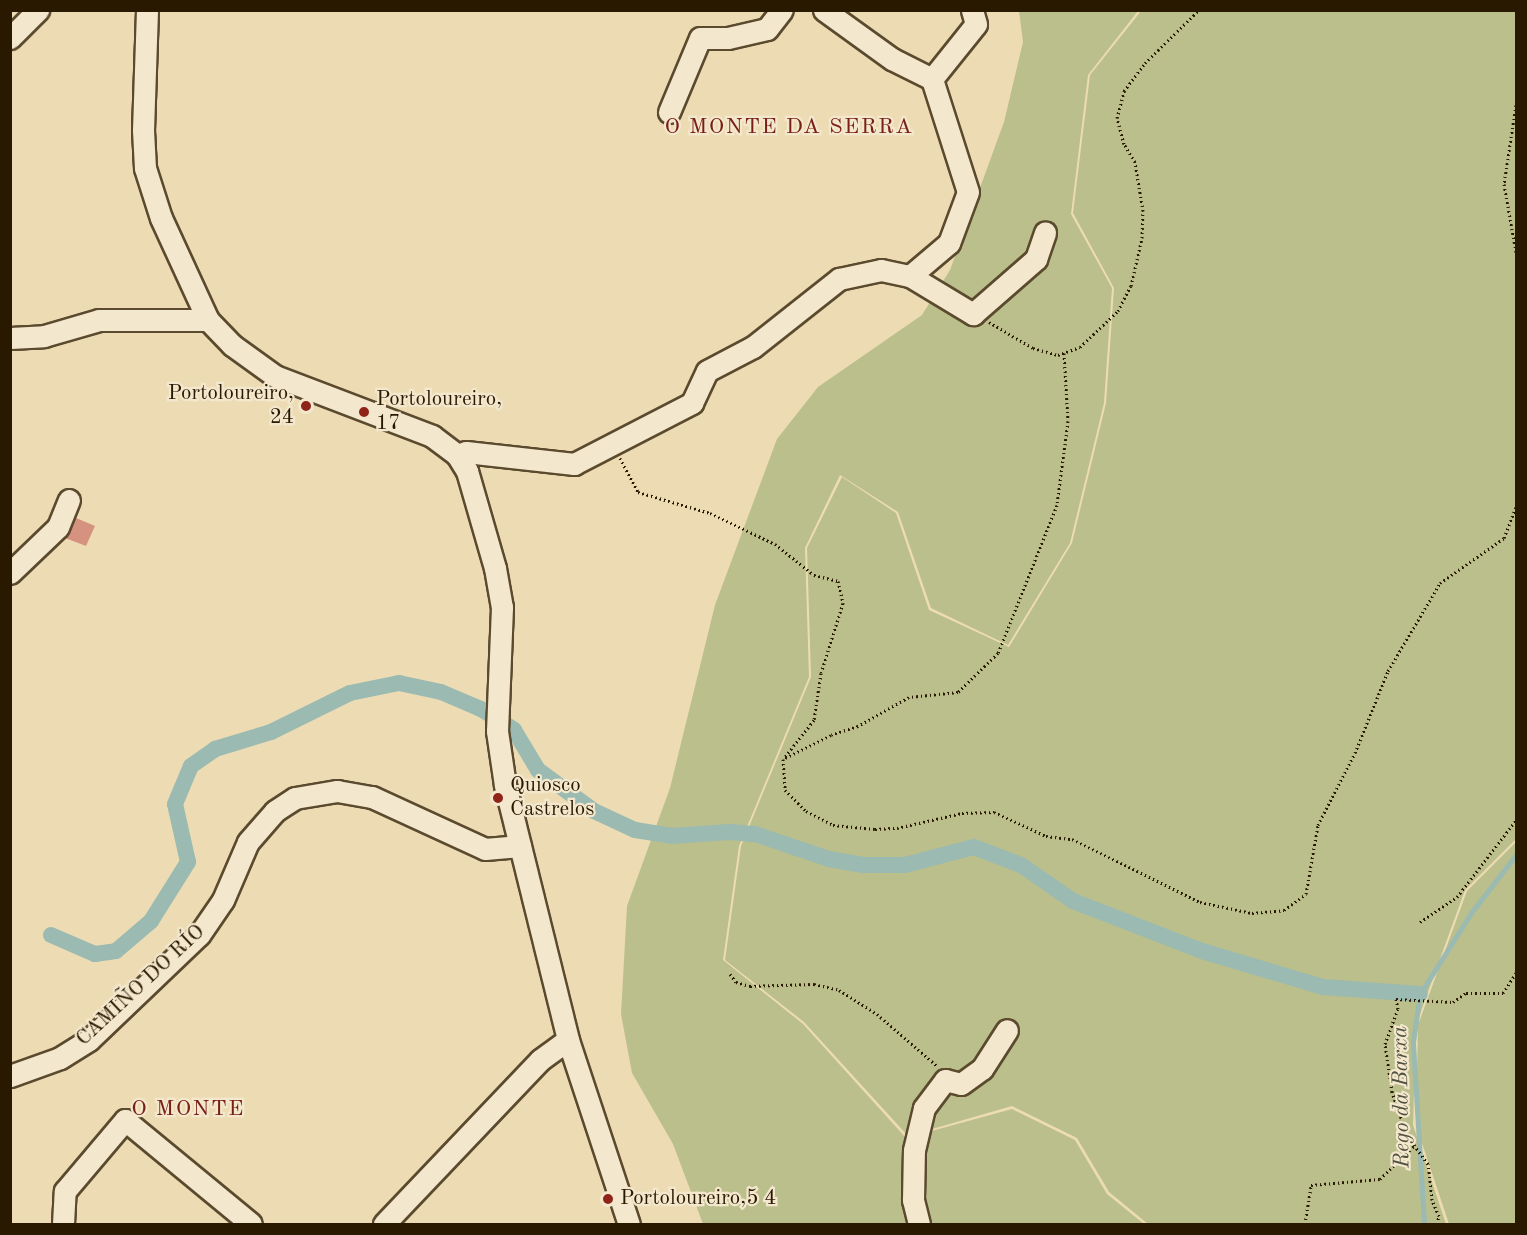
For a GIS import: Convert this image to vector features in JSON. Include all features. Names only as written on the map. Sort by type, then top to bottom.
[{"type":"street","points":[[10,38],[39,10]]},
{"type":"street","points":[[147,10],[143,130],[145,168],[161,218],[208,320],[232,345],[275,376],[432,436],[457,455],[479,506],[502,607],[497,731],[520,846],[568,1040],[629,1224]]},
{"type":"street","points":[[669,112],[700,38],[728,38],[767,29],[782,10]]},
{"type":"street","points":[[824,10],[892,59],[932,79],[968,192],[949,243],[910,276]]},
{"type":"street","points":[[932,79],[976,24],[972,10]]},
{"type":"street","points":[[457,455],[466,452],[574,464],[615,446],[692,403],[707,371],[753,347],[839,279],[881,270],[910,276],[973,314],[1036,259],[1045,233]]},
{"type":"street","points":[[10,338],[44,336],[99,320],[208,320]]},
{"type":"street","points":[[10,573],[58,527],[69,500]]},
{"type":"street","name":"CAMIÑO DO RÍO","points":[[10,1076],[60,1058],[89,1040],[200,935],[223,900],[248,842],[275,811],[295,798],[337,791],[372,797],[484,849],[520,846]]},
{"type":"street","points":[[920,1224],[914,1200],[918,1127],[924,1108],[945,1080],[961,1084],[982,1068],[1007,1030]]},
{"type":"street","points":[[384,1224],[540,1060],[568,1040]]},
{"type":"street","points":[[63,1224],[64,1191],[125,1120],[251,1224]]},
{"type":"path","points":[[973,314],[1033,348],[1064,353],[1080,347],[1118,311],[1131,286],[1142,238],[1143,212],[1135,162],[1124,144],[1118,118],[1124,91],[1145,63],[1199,10]]},
{"type":"path","points":[[1516,105],[1504,184],[1516,252]]},
{"type":"path","points":[[783,759],[858,726],[909,697],[958,692],[998,653],[1057,505],[1068,421],[1064,353]]},
{"type":"path","points":[[615,446],[638,492],[710,513],[776,544],[814,575],[838,581],[843,603],[821,673],[814,720],[783,759],[785,790],[807,811],[832,825],[897,828],[962,813],[994,812],[1046,836],[1072,839],[1200,903],[1252,913],[1284,910],[1306,894],[1317,825],[1354,753],[1388,671],[1440,583],[1504,538],[1516,507]]},
{"type":"path","points":[[1420,922],[1457,897],[1516,820]]},
{"type":"path","points":[[1437,1224],[1439,1216],[1432,1200],[1428,1164],[1414,1146],[1392,1092],[1385,1044],[1398,1010],[1396,999],[1453,1002],[1466,993],[1503,993],[1516,973]]},
{"type":"path","points":[[730,974],[736,981],[750,986],[814,984],[839,990],[861,1002],[922,1053],[945,1080]]},
{"type":"path","points":[[1305,1224],[1311,1185],[1380,1179],[1414,1146]]},
{"type":"green space","points":[[1019,11],[1138,11],[1088,75],[1071,214],[1112,288],[1104,403],[1070,543],[1008,645],[931,608],[898,512],[840,475],[805,548],[809,677],[739,846],[723,960],[803,1024],[906,1138],[1012,1109],[1075,1140],[1107,1194],[1144,1224],[703,1224],[673,1144],[632,1073],[621,1014],[627,906],[670,788],[715,605],[777,439],[818,387],[922,315],[950,270],[1004,122],[1023,42]]},
{"type":"green space","points":[[1141,11],[1516,11],[1516,839],[1465,890],[1416,1025],[1413,1125],[1446,1224],[1148,1224],[1109,1192],[1077,1138],[1012,1106],[908,1136],[804,1022],[725,960],[741,846],[811,677],[807,548],[842,477],[896,513],[929,610],[1009,647],[1072,543],[1106,403],[1114,288],[1073,213],[1090,75]]},
{"type":"green space","points":[[1516,842],[1516,1224],[1449,1224],[1416,1125],[1418,1025],[1467,891]]},
{"type":"building","points":[[76,518],[95,526],[86,546],[65,538]]},
{"type":"waterway","points":[[51,935],[95,954],[116,951],[151,921],[188,862],[175,804],[191,766],[215,749],[271,732],[350,693],[399,683],[441,692],[481,709],[514,730],[538,770],[594,811],[635,830],[671,836],[730,832],[755,834],[829,859],[864,865],[905,865],[974,847],[1021,865],[1073,901],[1202,951],[1323,987],[1420,994]]},
{"type":"waterway","name":"Rego da Barxa","points":[[1424,1224],[1413,1042],[1420,994],[1471,913],[1516,855]]},
{"type":"place","name":"Portoloureiro, 24","points":[[306,406]]},
{"type":"place","name":"Portoloureiro, 17","points":[[364,412]]},
{"type":"place","name":"Quiosco Castrelos","points":[[498,798]]},
{"type":"place","name":"Portoloureiro,5 4","points":[[608,1199]]},
{"type":"district","name":"O MONTE DA SERRA","points":[[789,128]]},
{"type":"district","name":"O MONTE","points":[[188,1110]]}]
